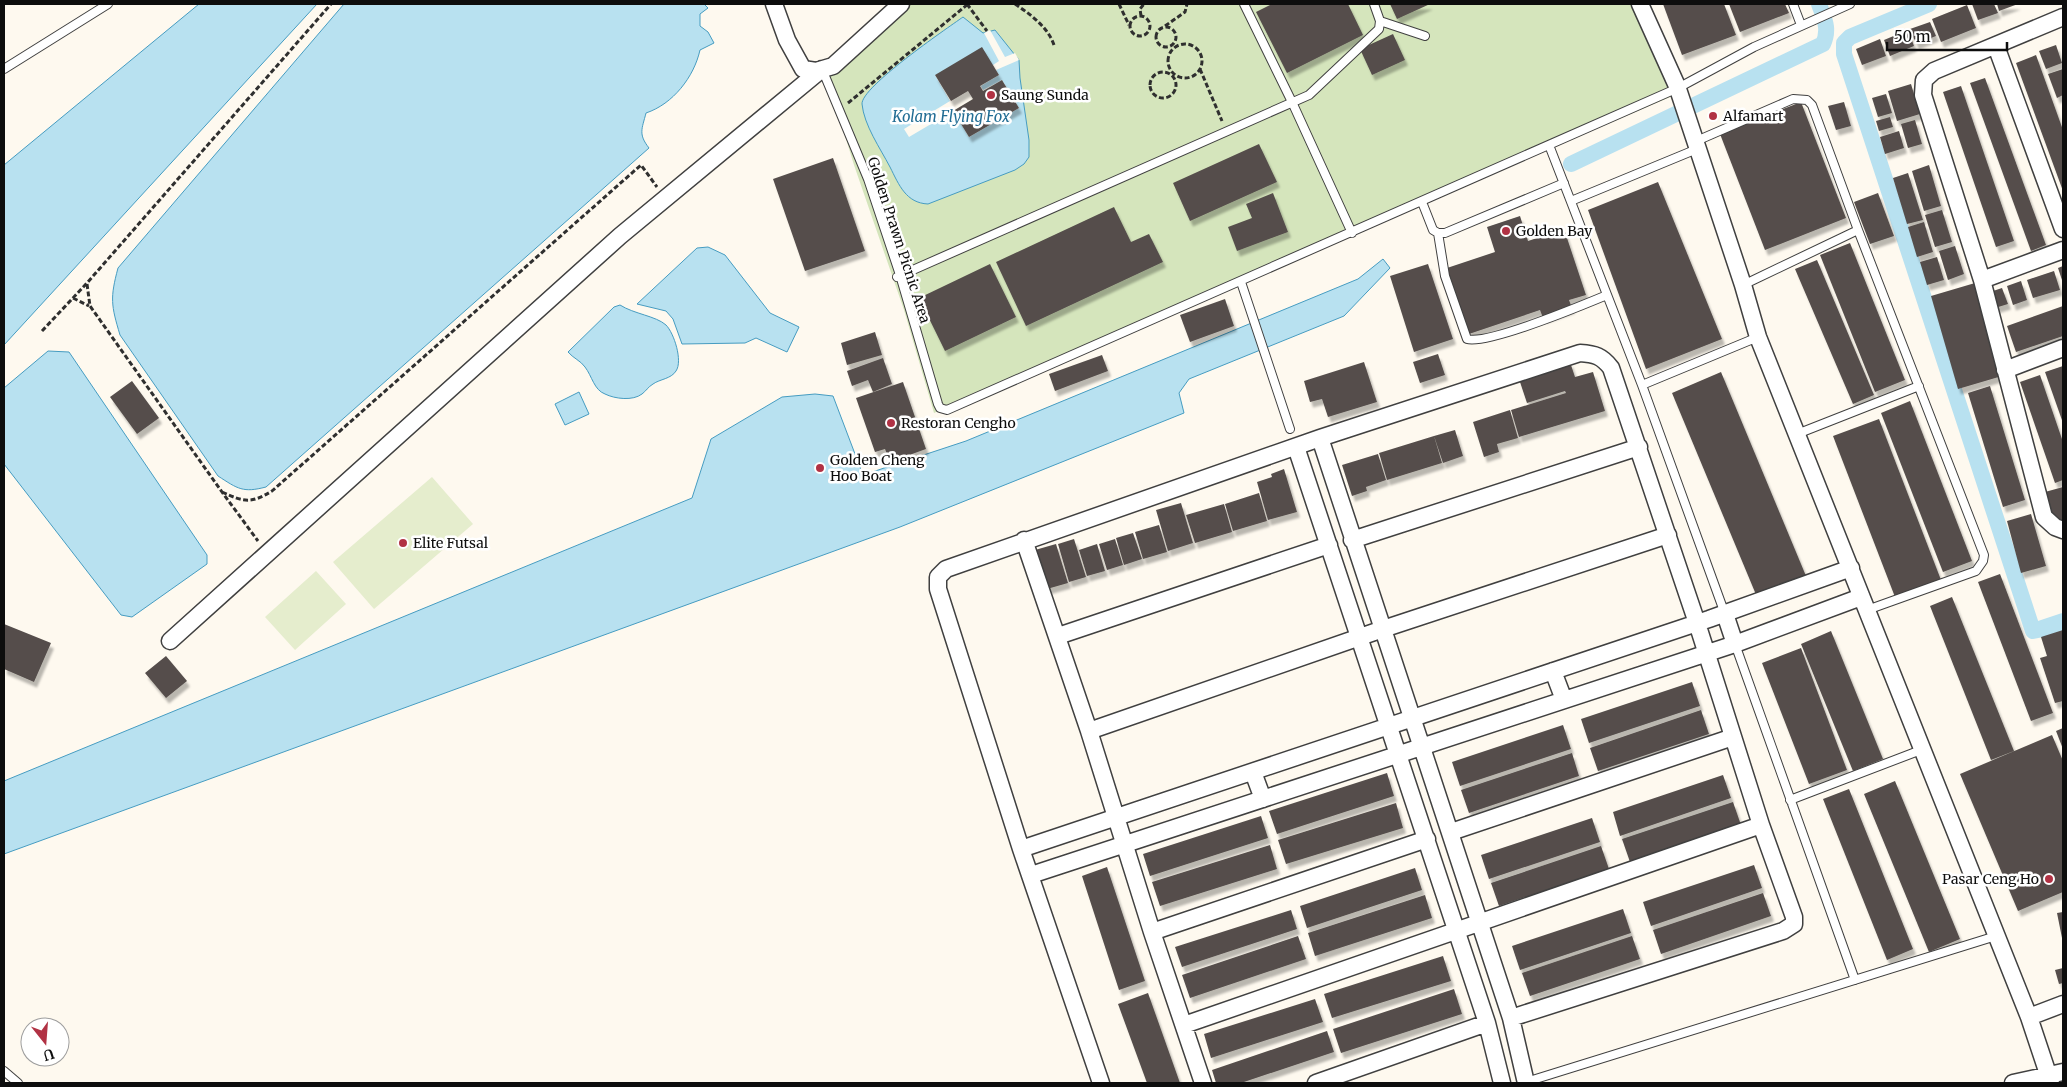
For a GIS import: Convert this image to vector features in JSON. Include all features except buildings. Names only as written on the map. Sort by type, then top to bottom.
[{"type":"street","points":[[774,4],[787,40],[803,69],[812,71],[828,67]]},
{"type":"street","points":[[170,641],[620,236],[828,67],[902,4]]},
{"type":"street","points":[[1640,4],[1680,95],[1743,285],[1758,337],[1851,568],[1921,750],[2055,1077],[2013,1083]]},
{"type":"street","points":[[2063,17],[1934,71],[1924,80],[1924,95],[1982,280],[2044,517],[2063,530]]},
{"type":"street","points":[[1996,46],[2063,229]]},
{"type":"street","points":[[1982,280],[2063,250]]},
{"type":"street","points":[[2005,370],[2063,348]]},
{"type":"street","points":[[1101,1083],[1021,849],[938,589],[938,576],[946,569],[1024,540],[1320,438],[1580,353],[1595,354],[1603,358],[1611,368],[1639,447],[1761,825],[1794,918],[1794,924],[1791,927],[1511,1018]]},
{"type":"street","points":[[1320,438],[1352,540],[1481,922],[1511,1018],[1525,1083]]},
{"type":"street","points":[[1296,447],[1457,929],[1487,1023],[1502,1083]]},
{"type":"street","points":[[1352,540],[1639,447]]},
{"type":"street","points":[[1089,731],[1383,629],[1668,535]]},
{"type":"street","points":[[1024,540],[1058,636],[1152,932],[1203,1083]]},
{"type":"street","points":[[1058,636],[1330,545]]},
{"type":"street","points":[[1021,849],[1725,614],[1851,568]]},
{"type":"street","points":[[1031,875],[1735,644],[1864,604]]},
{"type":"street","points":[[1725,614],[1735,644]]},
{"type":"street","points":[[1553,671],[1564,700]]},
{"type":"street","points":[[1451,832],[1733,737]]},
{"type":"street","points":[[1253,772],[1263,799]]},
{"type":"street","points":[[1184,1025],[1761,825]]},
{"type":"street","points":[[1152,932],[1427,839]]},
{"type":"street","points":[[2029,1017],[2063,1004]]},
{"type":"street","points":[[1316,1083],[1487,1023]]},
{"type":"lane","points":[[4,68],[108,4]]},
{"type":"lane","points":[[1244,4],[1292,102],[1352,234]]},
{"type":"lane","points":[[897,276],[1309,94],[1379,29],[1380,21],[1374,4]]},
{"type":"lane","points":[[1793,4],[1803,24]]},
{"type":"lane","points":[[1290,429],[1241,282],[1549,145],[1680,95],[1754,47],[1850,4]]},
{"type":"lane","points":[[1380,21],[1425,36]]},
{"type":"lane","name":"Golden Prawn Picnic Area","points":[[828,67],[840,109],[868,179],[938,404],[942,410],[953,409],[1241,282]]},
{"type":"lane","points":[[1571,202],[1694,141],[1793,99],[1808,100],[1812,105],[1858,230],[1984,555],[1983,561],[1976,571],[1864,604]]},
{"type":"lane","points":[[1549,145],[1642,385],[1725,614]]},
{"type":"lane","points":[[1422,202],[1432,230],[1438,233],[1445,233],[1564,183]]},
{"type":"lane","points":[[1743,285],[1858,230]]},
{"type":"lane","points":[[1438,233],[1445,276],[1467,339],[1481,339],[1513,330],[1608,295]]},
{"type":"lane","points":[[1642,385],[1758,337]]},
{"type":"lane","points":[[1797,434],[1919,386]]},
{"type":"lane","points":[[1735,644],[1855,980]]},
{"type":"lane","points":[[1790,800],[1921,750]]},
{"type":"lane","points":[[1525,1083],[1996,936]]},
{"type":"lane","points":[[4,1071],[18,1083]]},
{"type":"path","points":[[42,331],[331,4]]},
{"type":"path","points":[[840,109],[967,4],[987,31]]},
{"type":"path","points":[[1015,4],[1043,27],[1052,38],[1054,45]]},
{"type":"path","points":[[1119,4],[1134,35],[1140,37],[1149,32],[1150,23]]},
{"type":"path","points":[[1141,16],[1140,9],[1144,4]]},
{"type":"path","points":[[1157,41],[1158,32],[1185,12],[1187,4]]},
{"type":"path","points":[[1130,26],[1132,20],[1141,16],[1148,19],[1157,41],[1164,46],[1173,43]]},
{"type":"path","points":[[1162,28],[1168,27],[1174,31],[1176,37],[1169,54],[1168,65],[1170,71],[1180,77]]},
{"type":"path","points":[[1169,54],[1181,44],[1192,45],[1196,48],[1201,58],[1200,69],[1226,131]]},
{"type":"path","points":[[1168,73],[1175,78],[1175,91],[1169,97],[1156,97],[1150,86],[1152,78],[1160,73],[1168,73],[1180,77],[1191,77],[1200,69]]},
{"type":"path","points":[[222,492],[243,502],[260,499],[272,491],[641,165],[665,198]]},
{"type":"path","points":[[86,283],[90,306],[258,540],[266,554]]},
{"type":"path","points":[[73,298],[90,306]]},
{"type":"green space","points":[[908,4],[1648,4],[1682,92],[934,413],[904,310],[854,165],[827,77]]},
{"type":"green space","name":"Elite Futsal","points":[[432,477],[473,524],[374,609],[333,562]]},
{"type":"green space","points":[[316,571],[346,604],[295,650],[265,617]]},
{"type":"water","points":[[199,4],[317,4],[4,345],[4,165]]},
{"type":"water","points":[[344,4],[704,4],[708,8],[700,14],[700,26],[708,32],[714,43],[700,50],[693,70],[681,88],[665,103],[646,113],[642,135],[649,148],[266,487],[252,490],[241,489],[218,476],[120,335],[113,302],[115,278],[118,268]]},
{"type":"water","name":"Kolam Flying Fox","points":[[963,17],[983,33],[995,30],[1019,60],[1029,140],[1029,157],[1024,164],[1015,170],[928,204],[920,203],[909,197],[900,186],[869,128],[862,104],[865,96],[889,72]]},
{"type":"water","points":[[708,247],[725,255],[770,313],[799,327],[787,352],[756,338],[745,343],[682,344],[673,319],[666,311],[637,304],[697,248]]},
{"type":"water","points":[[1383,259],[1390,268],[1344,316],[1189,379],[1179,393],[1184,413],[900,527],[4,854],[4,781],[692,498],[711,439],[782,397],[815,394],[833,396],[863,475],[966,441],[1358,279]]},
{"type":"water","points":[[620,305],[657,319],[666,325],[675,340],[678,354],[678,366],[674,374],[653,384],[634,398],[614,397],[601,392],[583,365],[568,352],[614,307]]},
{"type":"water","points":[[48,351],[69,352],[207,555],[207,564],[132,617],[121,615],[4,464],[4,388]]},
{"type":"water","points":[[579,392],[589,414],[565,425],[555,404]]},
{"type":"pier","name":"Saung Sunda","points":[[990,30],[1005,57],[1015,53],[1019,60],[996,70],[999,75],[981,86],[983,90],[1002,80],[1019,108],[969,137],[953,111],[909,137],[904,129],[950,101],[935,75],[993,65],[999,61],[984,33]]},
{"type":"waterway","points":[[1571,164],[1823,44],[1826,28],[1819,4]]},
{"type":"waterway","points":[[1929,4],[1850,37],[1844,43],[1844,54],[2033,631]]},
{"type":"waterway","points":[[2063,621],[2033,631],[2063,625]]},
{"type":"place","name":"Saung Sunda","points":[[991,95]]},
{"type":"place","name":"Alfamart","points":[[1713,116]]},
{"type":"place","name":"Golden Bay","points":[[1506,231]]},
{"type":"place","name":"Restoran Cengho","points":[[891,423]]},
{"type":"place","name":"Golden Cheng Hoo Boat","points":[[820,468]]},
{"type":"place","name":"Elite Futsal","points":[[403,543]]},
{"type":"place","name":"Pasar Ceng Ho","points":[[2049,879]]}]
